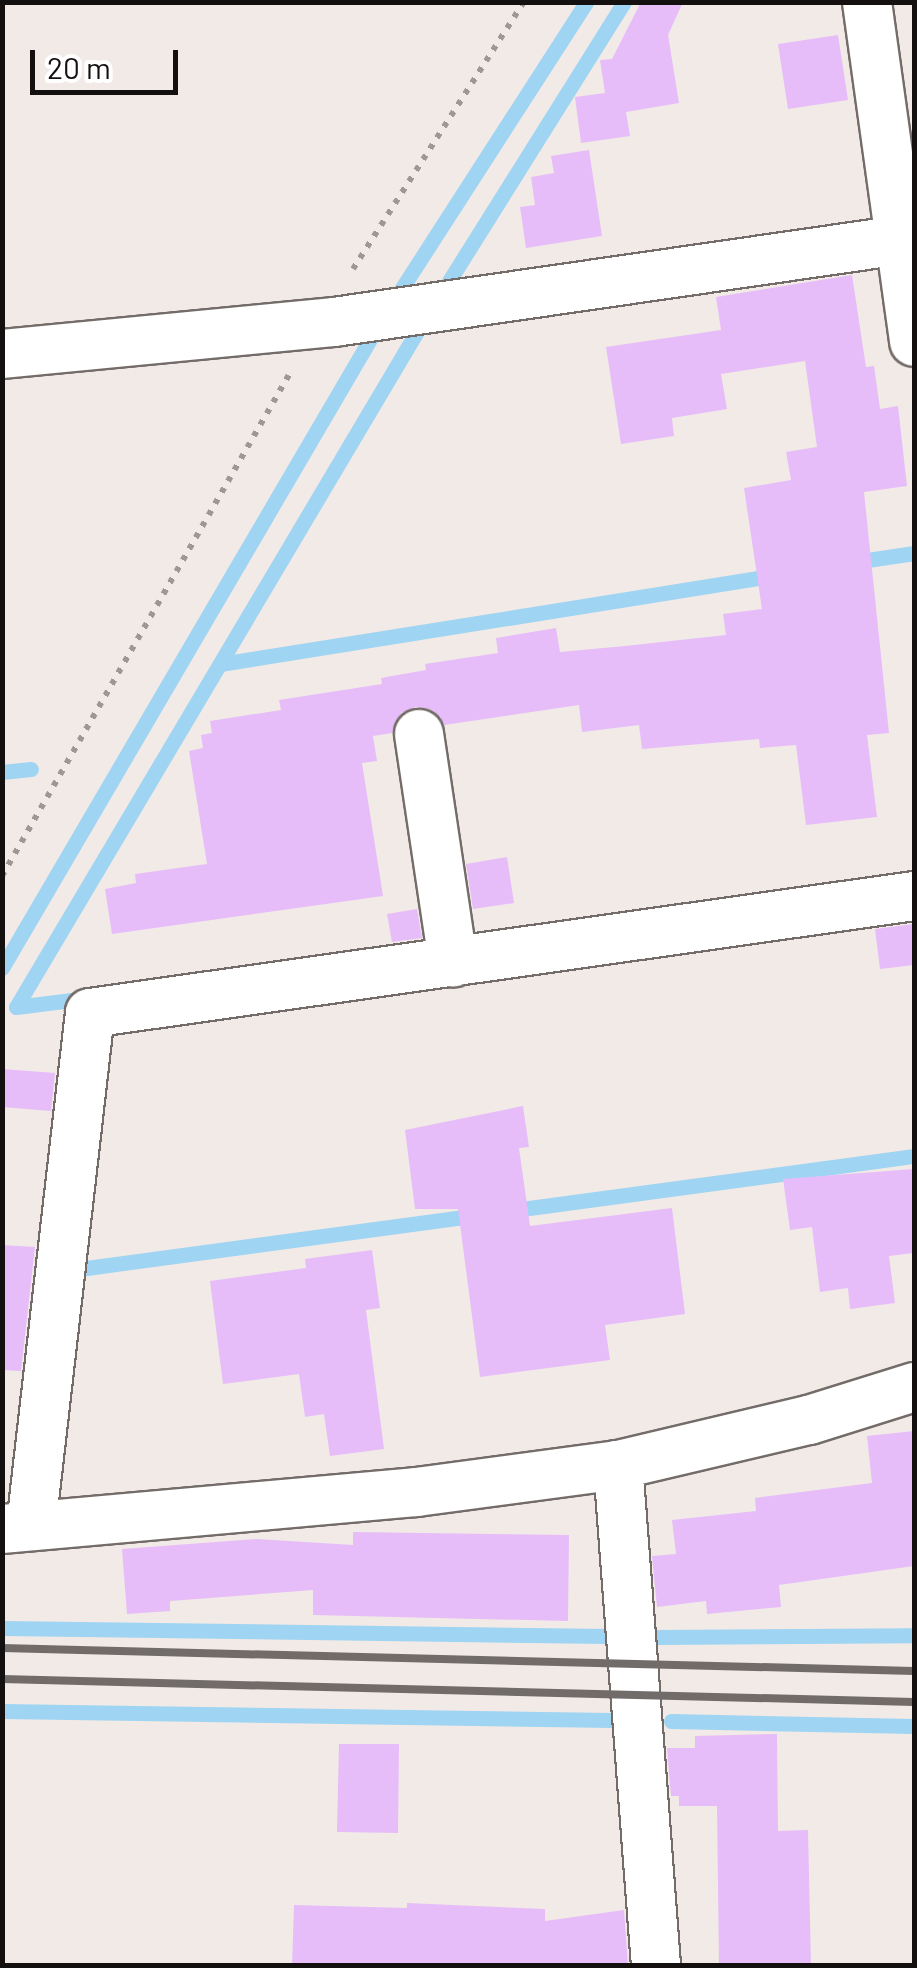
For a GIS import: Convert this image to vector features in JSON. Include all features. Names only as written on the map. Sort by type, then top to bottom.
[{"type":"street","points":[[867,2],[914,342]]},
{"type":"street","points":[[2,354],[326,323],[901,240]]},
{"type":"street","points":[[418,734],[453,962]]},
{"type":"street","points":[[914,896],[90,1013],[16,1527],[416,1492],[618,1465],[810,1420],[914,1386]]},
{"type":"street","points":[[618,1465],[656,1966]]},
{"type":"path","points":[[2,876],[326,323],[524,2]]},
{"type":"building","points":[[641,2],[683,2],[668,35],[679,103],[626,112],[630,136],[581,143],[575,97],[605,93],[600,60],[612,59]]},
{"type":"building","points":[[838,35],[848,100],[788,109],[778,44]]},
{"type":"building","points":[[589,150],[602,236],[526,248],[520,207],[535,205],[531,177],[554,173],[551,156]]},
{"type":"building","points":[[852,275],[866,367],[874,366],[880,409],[898,406],[907,486],[864,492],[889,733],[867,735],[877,817],[806,825],[796,745],[760,748],[759,739],[642,749],[639,725],[582,732],[579,705],[444,725],[430,709],[416,707],[401,713],[392,733],[373,736],[377,761],[362,763],[383,896],[112,934],[105,889],[136,883],[135,874],[207,864],[189,751],[203,748],[201,735],[212,733],[210,721],[281,710],[279,700],[382,684],[381,678],[426,670],[425,664],[498,653],[496,638],[556,628],[560,652],[726,635],[723,614],[762,609],[744,488],[791,480],[786,452],[817,447],[805,361],[721,374],[727,409],[672,418],[674,436],[621,444],[606,347],[721,330],[716,297]]},
{"type":"building","points":[[507,857],[514,903],[473,909],[466,864]]},
{"type":"building","points":[[417,909],[422,938],[392,942],[387,914]]},
{"type":"building","points":[[914,924],[914,965],[880,969],[875,929]]},
{"type":"building","points":[[2,1069],[55,1073],[51,1111],[2,1107]]},
{"type":"building","points":[[523,1106],[529,1147],[519,1148],[530,1226],[672,1208],[685,1314],[605,1325],[610,1360],[480,1377],[458,1209],[415,1209],[405,1130]]},
{"type":"building","points":[[914,1169],[914,1253],[889,1256],[895,1303],[850,1309],[848,1288],[820,1292],[812,1227],[790,1230],[783,1179]]},
{"type":"building","points":[[2,1245],[35,1247],[21,1371],[2,1370]]},
{"type":"building","points":[[372,1250],[380,1308],[366,1310],[384,1449],[330,1456],[324,1414],[305,1417],[299,1374],[223,1384],[210,1281],[306,1268],[305,1259]]},
{"type":"building","points":[[914,1431],[914,1566],[779,1585],[781,1607],[707,1614],[706,1601],[657,1607],[652,1556],[676,1554],[672,1520],[756,1511],[755,1498],[872,1483],[867,1436]]},
{"type":"building","points":[[353,1532],[569,1535],[568,1621],[313,1615],[313,1590],[170,1601],[170,1611],[127,1614],[122,1549],[256,1539],[353,1545]]},
{"type":"building","points":[[777,1734],[778,1831],[808,1830],[811,1966],[719,1966],[717,1806],[679,1806],[679,1796],[671,1796],[667,1748],[695,1748],[695,1736]]},
{"type":"building","points":[[339,1744],[399,1744],[398,1833],[337,1832]]},
{"type":"building","points":[[407,1903],[545,1909],[545,1921],[624,1910],[628,1966],[292,1966],[294,1905],[407,1908]]},
{"type":"waterway","points":[[391,305],[586,2]]},
{"type":"waterway","points":[[449,281],[624,2]]},
{"type":"waterway","points":[[2,968],[379,324]]},
{"type":"waterway","points":[[16,1007],[419,328]]},
{"type":"waterway","points":[[854,562],[914,553]]},
{"type":"waterway","points":[[220,664],[777,575]]},
{"type":"waterway","points":[[2,772],[31,769]]},
{"type":"waterway","points":[[16,1007],[87,998]]},
{"type":"waterway","points":[[507,1211],[914,1156]]},
{"type":"waterway","points":[[79,1269],[480,1215]]},
{"type":"waterway","points":[[2,1628],[609,1636]]},
{"type":"waterway","points":[[656,1637],[914,1635]]},
{"type":"waterway","points":[[2,1711],[612,1720]]},
{"type":"waterway","points":[[671,1721],[914,1726]]},
{"type":"railway","points":[[2,1648],[914,1671]]},
{"type":"railway","points":[[2,1679],[914,1702]]}]
